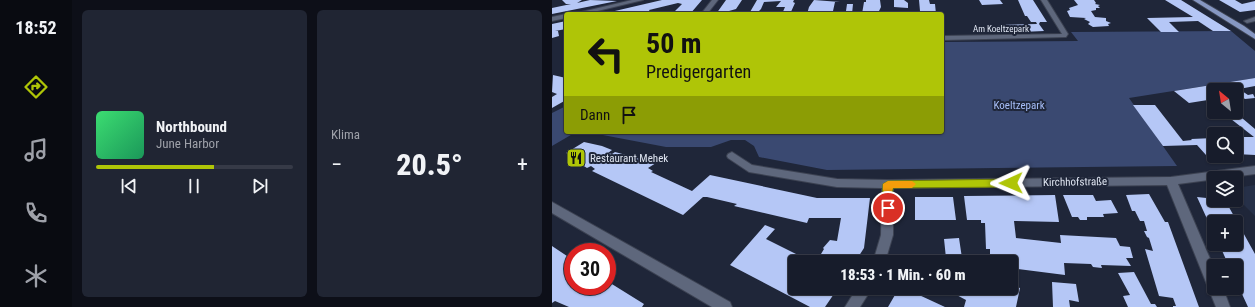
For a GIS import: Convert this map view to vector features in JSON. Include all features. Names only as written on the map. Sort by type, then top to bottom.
[{"type":"main road","points":[[1196,0],[1242,27],[1255,37]]},
{"type":"street","points":[[585,12],[640,0]]},
{"type":"street","points":[[706,12],[715,0]]},
{"type":"street","name":"Am Koeltzepark","points":[[944,38],[1060,38],[1065,34],[1044,0]]},
{"type":"street","points":[[552,19],[564,16]]},
{"type":"street","points":[[1247,21],[1255,19]]},
{"type":"street","name":"Kirchhofstraße","points":[[732,156],[749,168],[809,180],[837,183],[888,184],[1171,181],[1255,170]]},
{"type":"street","points":[[1171,181],[1207,267]]},
{"type":"street","points":[[881,255],[887,235],[888,184]]},
{"type":"street","points":[[552,207],[725,307]]},
{"type":"street","points":[[852,307],[860,295]]},
{"type":"street","points":[[1219,295],[1224,307]]},
{"type":"shaded area","points":[[1255,185],[1255,216],[1243,204],[1243,187]]},
{"type":"green space","name":"Koeltzepark","points":[[1231,31],[1255,51],[1255,78],[1224,83],[1207,83],[1207,86],[1129,98],[1177,166],[827,170],[759,157],[754,146],[745,140],[731,140],[711,147],[666,147],[598,134],[944,134],[944,42],[1078,41],[1071,32]]},
{"type":"green space","points":[[564,107],[564,134],[573,134],[552,146],[552,113]]},
{"type":"building","points":[[562,0],[582,0],[577,3],[590,0],[617,1],[552,14],[552,8],[571,4],[566,4]]},
{"type":"building","points":[[662,0],[702,0],[692,12],[674,12],[682,4],[678,3],[649,10],[650,12],[611,12]]},
{"type":"building","points":[[726,0],[742,0],[736,9],[729,11],[739,12],[717,12]]},
{"type":"building","points":[[757,0],[794,0],[793,2],[795,3],[791,12],[783,12],[785,7],[776,7],[781,1],[764,2],[758,12],[750,12]]},
{"type":"building","points":[[814,0],[840,2],[835,2],[833,11],[846,11],[847,4],[853,4],[852,12],[808,12]]},
{"type":"building","points":[[866,0],[880,0],[881,7],[879,11],[920,11],[919,0],[929,0],[930,4],[935,4],[936,12],[862,12],[864,2],[866,2]]},
{"type":"building","points":[[894,0],[904,0],[908,3],[908,8],[894,7]]},
{"type":"building","points":[[979,0],[1000,0],[1003,4],[982,5]]},
{"type":"building","points":[[1018,0],[1033,0],[1047,22],[1040,22],[1039,24],[1044,31],[1002,33],[998,25],[1037,24],[1036,22],[1031,22],[1027,16],[1025,16]]},
{"type":"building","points":[[1074,0],[1094,0],[1096,3],[1095,4],[1100,5],[1098,6],[1100,8],[1096,8],[1096,10],[1091,11],[1095,17],[1106,18],[1106,21],[1111,23],[1108,24],[1109,26],[1093,27],[1088,24],[1090,22],[1084,19],[1086,18],[1070,17],[1067,11],[1070,10],[1069,8],[1078,5]]},
{"type":"building","points":[[1165,0],[1181,0],[1231,31],[1213,31],[1198,21],[1169,22],[1179,32],[1161,32],[1147,18],[1193,17]]},
{"type":"building","points":[[1219,0],[1235,0],[1242,4],[1255,1],[1255,10],[1240,12]]},
{"type":"building","points":[[564,21],[564,29],[555,31],[558,31],[559,36],[552,38],[552,24]]},
{"type":"building","points":[[553,75],[564,78],[564,101],[552,108],[552,97],[557,94],[552,92]]},
{"type":"building","points":[[1255,78],[1255,86],[1243,88],[1243,83],[1224,83]]},
{"type":"building","points":[[1207,86],[1207,100],[1189,103],[1174,91]]},
{"type":"building","points":[[1243,92],[1248,95],[1253,94],[1255,98],[1245,99],[1243,98]]},
{"type":"building","points":[[1133,105],[1155,105],[1183,141],[1207,138],[1207,155],[1197,145],[1163,146]]},
{"type":"building","points":[[1231,119],[1243,119],[1255,129],[1255,155],[1243,154],[1243,137],[1254,137]]},
{"type":"building","points":[[584,142],[602,146],[612,150],[608,153],[612,154],[615,152],[656,163],[648,168],[653,171],[651,172],[692,191],[710,175],[817,198],[870,198],[864,248],[860,255],[821,254],[824,249],[823,248],[830,240],[837,241],[841,218],[809,218],[807,223],[734,206],[737,204],[707,197],[703,197],[683,215],[592,171],[595,169],[591,166],[587,168],[568,156],[570,155],[566,153]]},
{"type":"building","points":[[1149,194],[1165,222],[1168,222],[1199,307],[1173,307],[1176,306],[1173,298],[1159,296],[1145,249],[1153,251],[1149,238],[1144,231],[1147,231],[1144,221],[1140,221],[1135,211],[1132,211],[1126,195]]},
{"type":"building","points":[[1055,195],[1059,222],[1014,221],[1016,238],[1061,243],[1060,235],[1116,238],[1120,246],[1130,247],[1133,258],[1126,258],[1131,266],[1101,265],[1102,268],[1093,267],[1091,264],[1064,263],[1065,275],[1018,269],[1018,255],[990,255],[990,249],[986,249],[985,223],[981,223],[981,220],[967,220],[964,196]]},
{"type":"building","points":[[1063,195],[1093,195],[1096,201],[1111,200],[1118,213],[1103,214],[1104,217],[1087,217],[1087,220],[1080,220],[1078,217],[1072,217]]},
{"type":"building","points":[[915,197],[953,197],[956,220],[915,220]]},
{"type":"building","points":[[1197,197],[1207,198],[1207,207],[1229,207],[1233,215],[1207,215],[1207,219]]},
{"type":"building","points":[[765,225],[775,229],[766,239],[798,255],[788,255],[788,295],[833,295],[825,307],[810,307],[730,265]]},
{"type":"building","points":[[1243,232],[1255,254],[1255,307],[1248,307],[1242,295],[1243,259],[1226,259],[1222,251],[1243,251]]},
{"type":"building","points":[[959,238],[962,255],[946,255],[944,239]]},
{"type":"building","points":[[552,246],[564,254],[564,295],[616,295],[616,287],[644,304],[642,307],[569,307],[555,301],[552,303]]},
{"type":"building","points":[[1134,272],[1151,304],[1155,304],[1157,307],[1128,307],[1123,296],[1130,295],[1118,273]]},
{"type":"building","points":[[1052,282],[1076,284],[1079,302],[1069,300],[1070,307],[1053,307]]},
{"type":"building","points":[[1018,287],[1020,288],[1016,307],[964,307],[966,300],[957,295],[1018,295]]},
{"type":"building","points":[[895,295],[919,295],[945,307],[888,307]]},
{"type":"slow traffic","points":[[888,190],[888,184],[912,184]]},
{"type":"place","name":"Restaurant Mehek","points":[[576,158]]},
{"type":"route","points":[[888,208],[888,184],[1011,183]]}]
